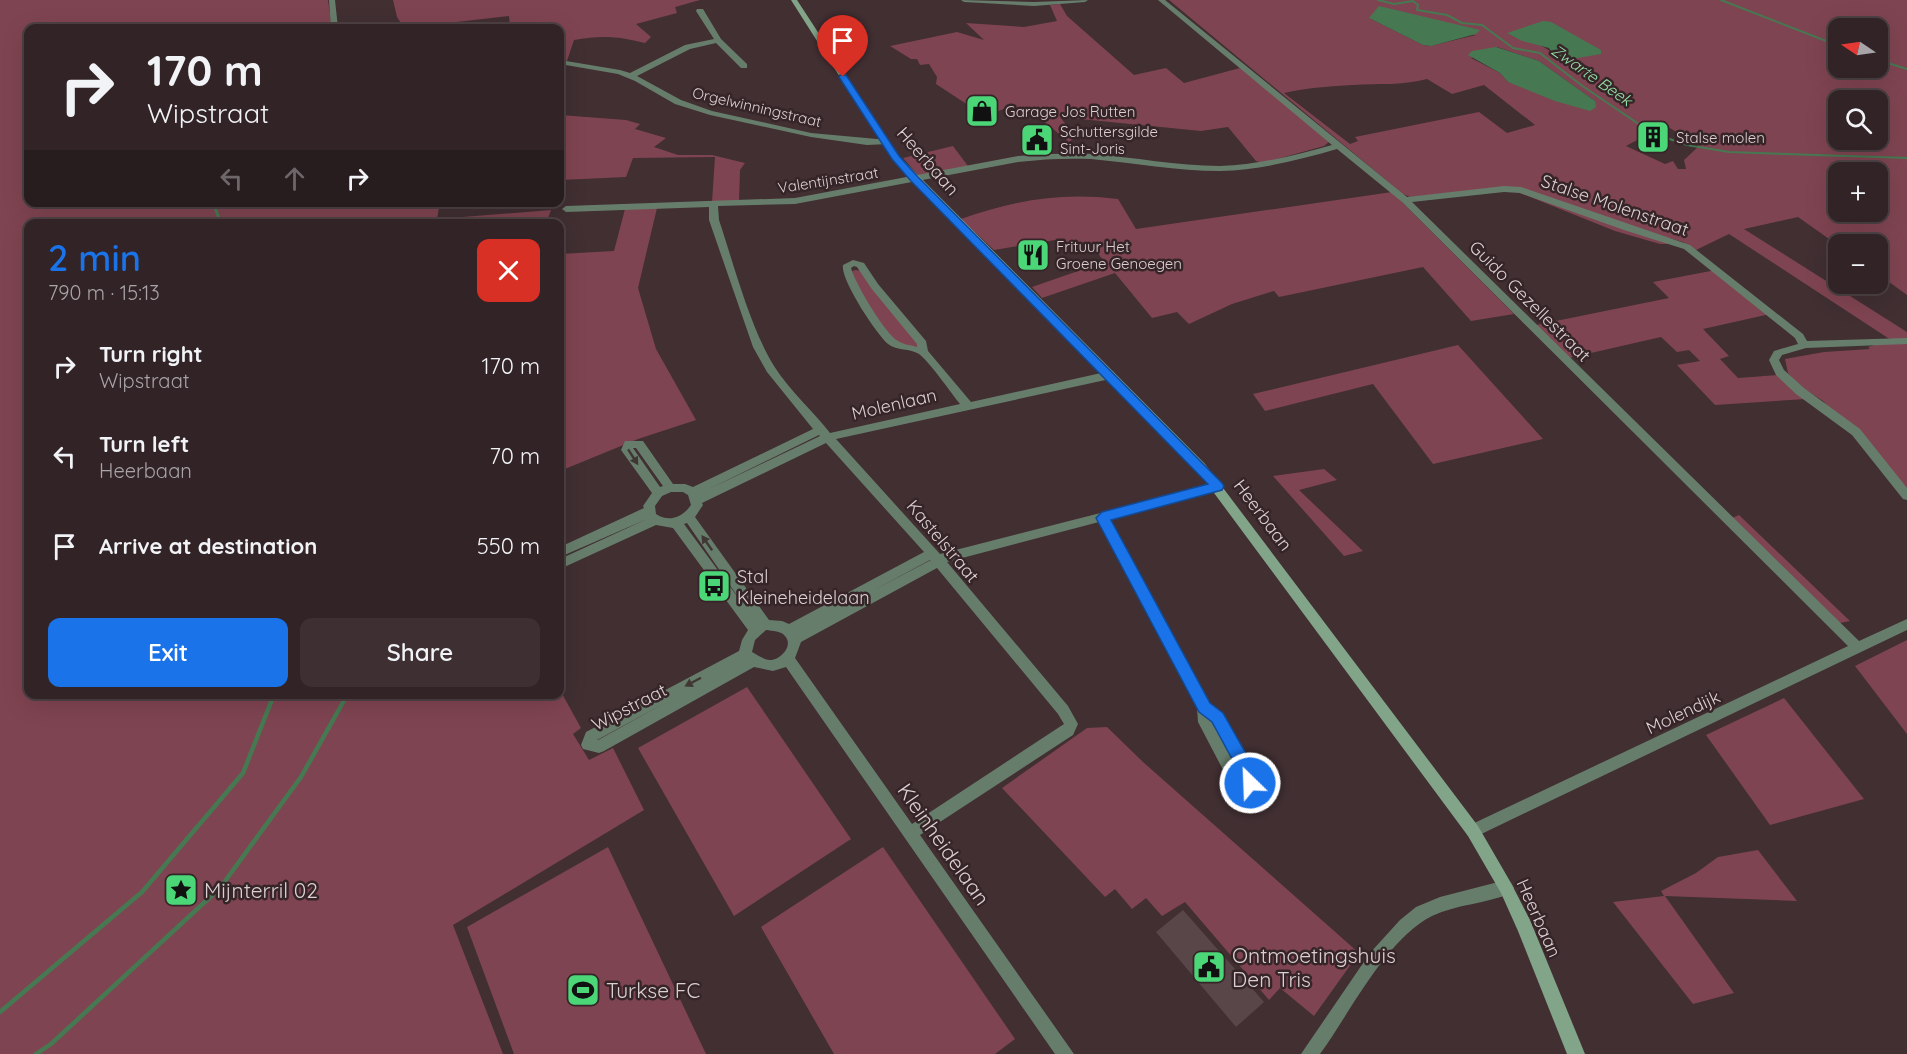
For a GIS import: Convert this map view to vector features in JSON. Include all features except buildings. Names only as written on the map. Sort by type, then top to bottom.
[{"type":"street","points":[[332,0],[335,24]]},
{"type":"street","name":"Heerbaan","points":[[794,0],[885,142],[915,179],[1218,486],[1473,831],[1506,888],[1524,926],[1576,1054]]},
{"type":"street","points":[[964,0],[1034,4],[1085,0]]},
{"type":"street","name":"Guido Gezellestraat","points":[[1161,0],[1405,200],[1856,646]]},
{"type":"street","points":[[700,11],[718,40],[744,66]]},
{"type":"street","points":[[630,76],[688,46],[718,40]]},
{"type":"street","name":"Orgelwinningstraat","points":[[564,63],[599,67],[630,76],[678,102],[710,113],[811,135],[885,142]]},
{"type":"street","name":"Valentijnstraat","points":[[566,209],[802,200],[1018,159],[1065,155],[1103,156],[1204,168],[1244,167],[1276,162],[1340,145]]},
{"type":"street","name":"Stalse Molenstraat","points":[[1405,200],[1513,189],[1541,196],[1627,228],[1678,242],[1726,276],[1800,336],[1803,344]]},
{"type":"street","name":"Kastelstraat","points":[[713,204],[714,220],[758,346],[771,370],[794,400],[936,558],[1063,710],[1071,724],[1068,731],[911,833]]},
{"type":"street","points":[[923,352],[922,343],[874,286],[861,265],[853,263],[846,267],[850,281],[860,291],[872,315],[891,341],[923,352],[968,406]]},
{"type":"street","points":[[1907,341],[1836,345],[1803,344],[1778,353],[1774,360],[1775,366],[1800,391],[1856,432],[1907,496]]},
{"type":"street","name":"Molenlaan","points":[[695,496],[825,433],[968,406],[1110,375]]},
{"type":"street","points":[[658,493],[627,450],[629,444],[639,444],[670,488]]},
{"type":"street","points":[[792,635],[936,558],[1102,518],[1218,486]]},
{"type":"street","points":[[670,488],[685,488],[695,496],[697,506],[689,517],[676,523],[661,523],[652,515],[651,500],[658,493],[670,488]]},
{"type":"street","points":[[564,550],[652,515]]},
{"type":"street","points":[[564,562],[652,515]]},
{"type":"street","points":[[689,517],[760,628]]},
{"type":"street","points":[[1102,518],[1204,707],[1217,717],[1251,778],[1247,786],[1241,786],[1237,782],[1205,722],[1204,707]]},
{"type":"street","points":[[676,523],[760,628]]},
{"type":"street","name":"Molendijk","points":[[1473,831],[1735,707],[1856,646],[1907,624]]},
{"type":"street","points":[[783,626],[792,635],[795,646],[788,659],[769,667],[748,658],[747,640],[760,628],[783,626]]},
{"type":"street","name":"Wipstraat","points":[[748,658],[599,747],[588,745],[591,736],[748,658]]},
{"type":"street","name":"Kleinheidelaan","points":[[788,659],[1065,1054]]},
{"type":"street","points":[[1310,1054],[1388,942],[1423,913],[1473,895],[1506,888]]},
{"type":"shaded area","points":[[0,0],[328,0],[331,24],[24,24],[24,207],[439,207],[437,219],[24,219],[24,699],[564,697],[581,728],[573,734],[589,760],[613,748],[644,810],[453,925],[503,1054],[0,1054]]},
{"type":"shaded area","points":[[393,0],[700,0],[675,7],[677,13],[636,24],[651,37],[645,43],[610,37],[574,40],[567,61],[564,61],[564,24],[510,24],[509,16],[439,24],[401,24],[397,17]]},
{"type":"shaded area","points":[[1169,0],[1907,0],[1907,295],[1888,281],[1888,234],[1828,234],[1828,238],[1798,217],[1744,229],[1828,282],[1828,294],[1847,294],[1907,332],[1907,492],[1823,401],[1797,384],[1788,373],[1785,359],[1824,352],[1870,349],[1868,347],[1891,340],[1729,234],[1696,250],[1683,242],[1669,238],[1668,244],[1660,244],[1615,231],[1505,187],[1410,197],[1403,194]],"holes":[[[1369,18],[1476,35],[1430,46],[1423,45]],[[1508,33],[1600,54],[1556,58],[1546,49]],[[1497,47],[1539,61],[1595,101],[1508,82],[1500,73],[1471,58]],[[1427,79],[1452,94],[1484,85],[1535,125],[1507,133],[1479,112],[1355,137],[1358,141],[1350,144],[1284,93],[1327,87],[1408,83]],[[1646,123],[1665,125],[1699,146],[1684,160],[1686,169],[1678,169],[1673,161],[1665,164],[1626,146],[1650,133]]]},
{"type":"shaded area","points":[[1060,4],[1067,16],[1134,75],[1166,68],[1184,83],[1240,68],[1330,141],[1324,146],[1263,163],[1256,161],[1228,127],[1201,131],[1060,117],[1076,137],[1069,142],[1036,115],[1016,114],[1009,107],[996,112],[986,100],[968,105],[936,84],[937,77],[929,64],[920,65],[917,59],[911,59],[890,46],[957,32],[984,40],[966,23],[1024,27],[1057,21],[1050,5]]},
{"type":"shaded area","points":[[1379,6],[1480,30],[1476,34],[1431,46],[1423,45],[1369,18]]},
{"type":"shaded area","points":[[1543,21],[1551,22],[1601,50],[1601,54],[1566,60],[1556,58],[1549,48],[1522,41],[1507,33]]},
{"type":"shaded area","points":[[1496,47],[1539,61],[1595,101],[1596,107],[1590,111],[1555,101],[1508,82],[1500,73],[1468,55],[1472,51]]},
{"type":"shaded area","points":[[564,115],[626,120],[640,124],[635,129],[666,138],[654,147],[678,155],[712,155],[745,163],[740,170],[739,201],[712,202],[715,157],[633,158],[626,177],[564,180]]},
{"type":"shaded area","points":[[953,146],[968,166],[919,176],[903,158]]},
{"type":"shaded area","points":[[1392,192],[1514,314],[1471,321],[1423,267],[1279,297],[1274,291],[1232,304],[1189,324],[1177,312],[1152,318],[1115,273],[1042,298],[1032,287],[1104,262],[1092,244],[1060,249],[1055,240],[994,250],[961,219],[1019,202],[1058,197],[1097,197],[1118,199],[1136,229]]},
{"type":"shaded area","points":[[657,208],[638,288],[656,349],[696,420],[638,439],[564,469],[564,254],[614,251],[625,209]]},
{"type":"shaded area","points":[[551,210],[548,219],[437,219]]},
{"type":"shaded area","points":[[1716,270],[1770,314],[1703,329],[1729,356],[1720,359],[1738,378],[1778,375],[1806,399],[1715,405],[1677,365],[1700,361],[1689,350],[1677,352],[1661,337],[1569,358],[1536,325],[1669,298],[1653,282]]},
{"type":"shaded area","points":[[862,271],[919,344],[917,347],[899,343],[889,335],[858,287],[851,272]]},
{"type":"shaded area","points":[[1458,345],[1543,439],[1433,464],[1373,384],[1265,411],[1253,394]]},
{"type":"shaded area","points":[[1324,469],[1337,480],[1299,490],[1363,551],[1344,556],[1273,476]]},
{"type":"shaded area","points":[[1739,515],[1850,621],[1840,623],[1732,518]]},
{"type":"shaded area","points":[[1907,640],[1907,734],[1855,666]]},
{"type":"shaded area","points":[[747,687],[851,839],[734,916],[638,748]]},
{"type":"shaded area","points":[[1784,698],[1864,799],[1770,825],[1706,735]]},
{"type":"shaded area","points":[[1107,727],[1143,762],[1359,953],[1314,1016],[1280,988],[1269,1000],[1185,902],[1162,916],[1146,898],[1132,909],[1115,889],[1105,897],[1002,788],[1087,728]]},
{"type":"shaded area","name":"Turkse FC","points":[[608,847],[706,1054],[514,1054],[467,927]]},
{"type":"shaded area","points":[[883,847],[1015,1039],[995,1054],[834,1054],[761,927]]},
{"type":"shaded area","points":[[1758,850],[1797,901],[1665,896],[1734,993],[1693,1004],[1613,902],[1664,896],[1661,891],[1696,873],[1718,857]]},
{"type":"waterway","name":"Zwarte Beek","points":[[1378,0],[1394,4],[1413,1],[1418,5],[1417,10],[1447,15],[1462,23],[1482,25],[1513,48],[1540,53],[1581,85],[1652,133],[1687,145],[1729,152],[1907,158]]},
{"type":"waterway","points":[[1721,0],[1828,42]]},
{"type":"waterway","points":[[1888,63],[1907,69]]},
{"type":"waterway","points":[[215,207],[219,219]]},
{"type":"waterway","points":[[0,1012],[142,892],[243,773],[272,699]]},
{"type":"waterway","points":[[36,1054],[51,1044],[220,888],[301,777],[345,699]]},
{"type":"place","name":"Garage Jos Rutten","points":[[982,111]]},
{"type":"place","name":"Stalse molen","points":[[1653,137]]},
{"type":"place","name":"Schuttersgilde Sint-Joris","points":[[1037,140]]},
{"type":"place","name":"Frituur Het Groene Genoegen","points":[[1033,255]]},
{"type":"place","name":"Stal Kleineheidelaan","points":[[714,586]]},
{"type":"place","name":"Mijnterril 02","points":[[181,890]]},
{"type":"place","name":"Ontmoetingshuis Den Tris","points":[[1209,967]]},
{"type":"place","name":"Turkse FC","points":[[583,990]]},
{"type":"route","points":[[843,77],[895,157],[915,179],[1218,486],[1102,518],[1204,707],[1217,717],[1251,778],[1250,783]]}]
